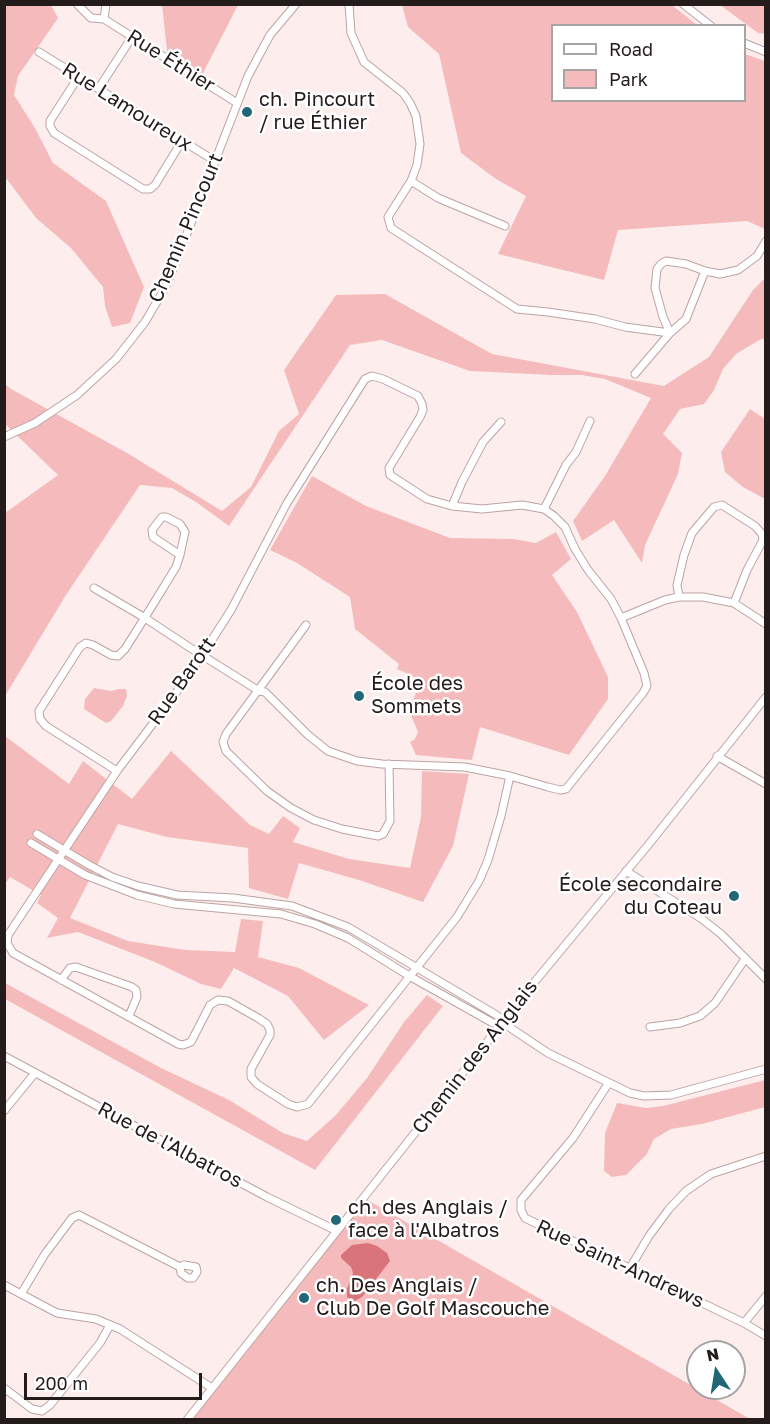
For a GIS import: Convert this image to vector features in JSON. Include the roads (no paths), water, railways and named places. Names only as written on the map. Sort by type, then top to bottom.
[{"type":"street","name":"Rue Éthier","points":[[77,4],[91,18],[104,19],[237,103]]},
{"type":"street","points":[[104,19],[106,4]]},
{"type":"street","name":"Chemin Pincourt","points":[[4,437],[35,423],[77,395],[103,372],[134,339],[165,288],[237,103],[262,49],[296,4]]},
{"type":"street","points":[[349,4],[351,33],[364,62],[403,93],[416,116],[420,144],[417,165],[411,181],[388,217],[391,228],[518,309],[670,333]]},
{"type":"street","points":[[683,4],[708,24]]},
{"type":"street","points":[[99,88],[132,37]]},
{"type":"street","points":[[746,44],[765,52]]},
{"type":"street","name":"Rue Lamoureux","points":[[39,52],[215,161]]},
{"type":"street","points":[[79,76],[50,121],[54,133],[143,189],[150,189],[155,185],[182,141]]},
{"type":"street","points":[[411,181],[438,198],[505,226]]},
{"type":"street","points":[[670,333],[663,318],[655,288],[657,270],[661,264],[666,261],[686,264],[705,272],[720,274],[738,270],[757,256],[765,241]]},
{"type":"street","points":[[635,374],[670,333],[686,319],[705,272]]},
{"type":"street","name":"Rue Barott","points":[[452,506],[427,498],[390,475],[389,468],[423,410],[418,396],[372,376],[365,379],[287,503],[231,610],[202,656],[117,771],[8,935],[7,943],[13,953],[178,1044],[191,1042],[210,1005],[218,1000],[228,1001],[267,1024],[270,1030],[268,1040],[250,1069],[251,1077],[257,1084],[288,1104],[297,1107],[308,1104],[417,969],[457,916],[479,881],[501,816],[510,776]]},
{"type":"street","points":[[544,509],[563,471],[576,452],[590,421]]},
{"type":"street","points":[[94,588],[258,691],[268,695],[308,735],[328,751],[357,761],[465,767],[510,776],[560,790],[566,789],[647,686],[644,673],[621,618],[575,549],[565,527],[544,509],[522,505],[482,509],[452,506],[483,442],[501,422]]},
{"type":"street","points":[[679,597],[677,585],[692,533],[714,507],[722,506],[754,526],[762,534],[764,540],[747,570],[734,603]]},
{"type":"street","points":[[117,771],[46,726],[40,719],[39,711],[80,646],[86,643],[118,656],[145,618],[176,567],[180,555],[185,532],[183,527],[162,517],[152,530],[153,537],[180,555]]},
{"type":"street","points":[[621,618],[643,608],[679,597],[703,597],[734,603],[765,624]]},
{"type":"street","points":[[306,625],[226,734],[223,742],[226,752],[267,791],[291,808],[314,820],[342,829],[378,836],[383,834],[390,821],[389,764]]},
{"type":"street","name":"Chemin des Anglais","points":[[187,1419],[765,697]]},
{"type":"street","points":[[717,756],[765,784]]},
{"type":"street","points":[[37,834],[112,877],[161,892],[258,901],[304,910],[348,927],[498,1016],[503,1023],[548,1053],[630,1093],[657,1097],[686,1092],[765,1069]]},
{"type":"street","points":[[31,843],[102,882],[163,902],[257,910],[304,920],[348,938],[493,1023],[503,1023]]},
{"type":"street","points":[[626,871],[702,919],[721,934],[765,979]]},
{"type":"street","points":[[650,1027],[680,1023],[700,1016],[715,1003],[746,959]]},
{"type":"street","points":[[61,980],[70,968],[76,967],[132,987],[136,990],[137,997],[129,1016]]},
{"type":"street","name":"Rue de l'Albatros","points":[[4,1056],[267,1197],[337,1231]]},
{"type":"street","points":[[4,1111],[35,1073]]},
{"type":"street","name":"Rue Saint-Andrews","points":[[608,1084],[573,1138],[521,1200],[521,1210],[525,1218],[744,1323],[765,1336]]},
{"type":"street","points":[[630,1268],[655,1227],[686,1191],[711,1174],[765,1156]]},
{"type":"street","points":[[21,1294],[45,1254],[72,1218],[79,1215],[180,1268]]},
{"type":"street","points":[[4,1286],[57,1313],[96,1319],[120,1329],[212,1388]]},
{"type":"street","points":[[744,1323],[765,1296]]},
{"type":"street","points":[[4,1388],[32,1409],[42,1411],[50,1405],[100,1343],[110,1325]]},
{"type":"place","name":"ch. Pincourt / rue Éthier","points":[[247,112]]},
{"type":"place","name":"École des Sommets","points":[[359,696]]},
{"type":"place","name":"École secondaire du Coteau","points":[[734,896]]},
{"type":"place","name":"ch. des Anglais / face à l'Albatros","points":[[336,1220]]},
{"type":"place","name":"ch. Des Anglais / Club De Golf Mascouche","points":[[304,1298]]}]
